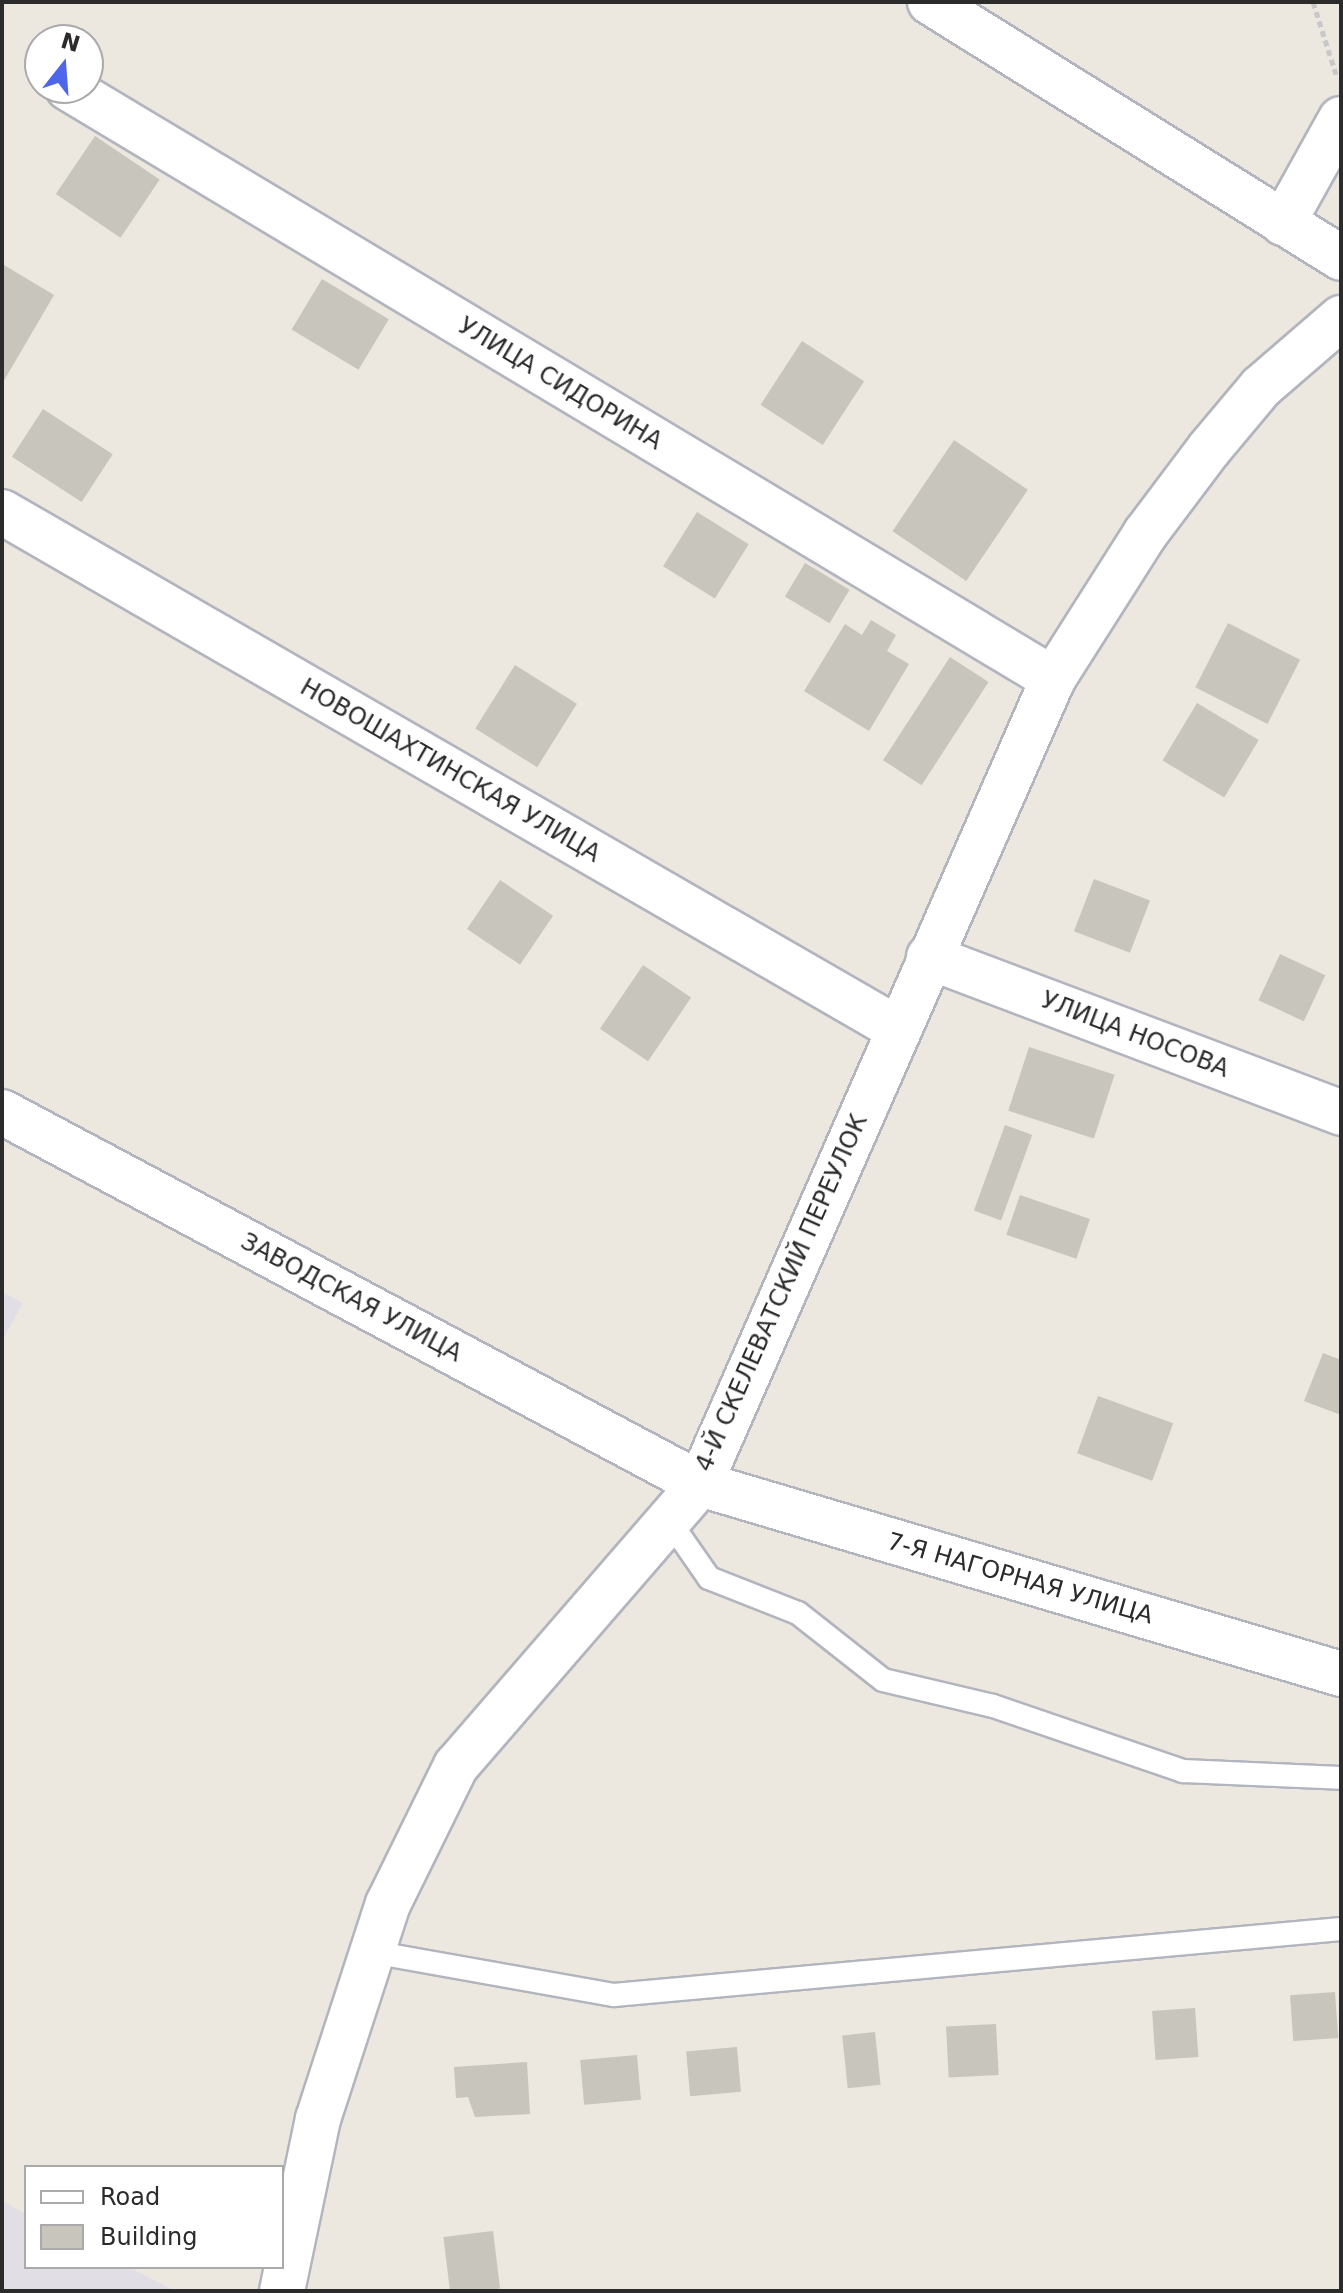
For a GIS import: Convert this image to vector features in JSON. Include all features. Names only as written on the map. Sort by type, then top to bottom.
[{"type":"street","points":[[930,2],[1341,258]]},
{"type":"street","name":"УЛИЦА СИДОРИНА","points":[[95,104],[1053,679]]},
{"type":"street","points":[[1283,223],[1341,119]]},
{"type":"street","name":"4-Й СКЕЛЕВАТСКИЙ ПЕРЕУЛОК","points":[[282,2291],[318,2119],[372,1952],[456,1766],[700,1484],[1053,679],[1145,534],[1209,449],[1261,387],[1341,318]]},
{"type":"street","name":"НОВОШАХТИНСКАЯ УЛИЦА","points":[[2,512],[898,1029]]},
{"type":"street","name":"УЛИЦА НОСОВА","points":[[929,957],[1341,1113]]},
{"type":"street","name":"ЗАВОДСКАЯ УЛИЦА","points":[[2,1112],[700,1484]]},
{"type":"street","name":"7-Я НАГОРНАЯ УЛИЦА","points":[[700,1484],[1341,1674]]},
{"type":"lane","points":[[668,1519],[709,1578],[798,1613],[883,1680],[993,1706],[1183,1771],[1341,1778]]},
{"type":"lane","points":[[1290,1933],[1341,1917]]},
{"type":"lane","points":[[372,1952],[614,1995],[1341,1929]]},
{"type":"path","points":[[1313,2],[1341,89]]},
{"type":"shaded area","points":[[2,1292],[23,1303],[2,1341]]},
{"type":"shaded area","points":[[2,2201],[24,2213],[24,2269],[133,2269],[175,2291],[2,2291]]},
{"type":"building","points":[[95,136],[160,180],[121,238],[56,194]]},
{"type":"building","points":[[4,265],[54,295],[2,384],[2,268]]},
{"type":"building","points":[[322,279],[389,319],[358,370],[292,330]]},
{"type":"building","points":[[802,341],[864,381],[823,445],[761,405]]},
{"type":"building","points":[[43,409],[113,454],[82,502],[12,457]]},
{"type":"building","points":[[954,440],[1028,490],[966,581],[892,531]]},
{"type":"building","points":[[697,512],[749,544],[715,599],[663,566]]},
{"type":"building","points":[[805,563],[850,590],[829,623],[785,596]]},
{"type":"building","points":[[871,620],[896,635],[887,651],[909,664],[869,731],[804,691],[845,624],[862,635]]},
{"type":"building","points":[[1228,623],[1300,660],[1267,724],[1195,687]]},
{"type":"building","points":[[950,657],[989,682],[922,785],[883,760]]},
{"type":"building","points":[[515,665],[577,704],[537,767],[475,729]]},
{"type":"building","points":[[1197,703],[1259,740],[1224,798],[1162,760]]},
{"type":"building","points":[[1094,879],[1150,901],[1130,953],[1074,931]]},
{"type":"building","points":[[500,880],[553,916],[520,965],[467,929]]},
{"type":"building","points":[[1280,954],[1325,975],[1304,1021],[1258,1000]]},
{"type":"building","points":[[643,965],[691,997],[648,1061],[600,1029]]},
{"type":"building","points":[[1029,1047],[1115,1075],[1094,1139],[1008,1111]]},
{"type":"building","points":[[1005,1125],[1032,1135],[1001,1220],[974,1211]]},
{"type":"building","points":[[1020,1195],[1090,1219],[1076,1259],[1006,1235]]},
{"type":"building","points":[[1323,1353],[1341,1360],[1341,1415],[1304,1401]]},
{"type":"building","points":[[1098,1396],[1173,1423],[1152,1481],[1077,1453]]},
{"type":"building","points":[[1335,1992],[1338,2038],[1293,2041],[1290,1995]]},
{"type":"building","points":[[1195,2008],[1198,2057],[1156,2060],[1152,2011]]},
{"type":"building","points":[[996,2024],[999,2075],[949,2078],[946,2027]]},
{"type":"building","points":[[875,2032],[881,2085],[848,2088],[842,2035]]},
{"type":"building","points":[[737,2047],[741,2092],[690,2096],[686,2051]]},
{"type":"building","points":[[637,2055],[641,2100],[584,2105],[580,2060]]},
{"type":"building","points":[[527,2062],[530,2114],[475,2117],[468,2097],[456,2098],[454,2067]]},
{"type":"building","points":[[493,2231],[500,2289],[450,2291],[443,2237]]}]
